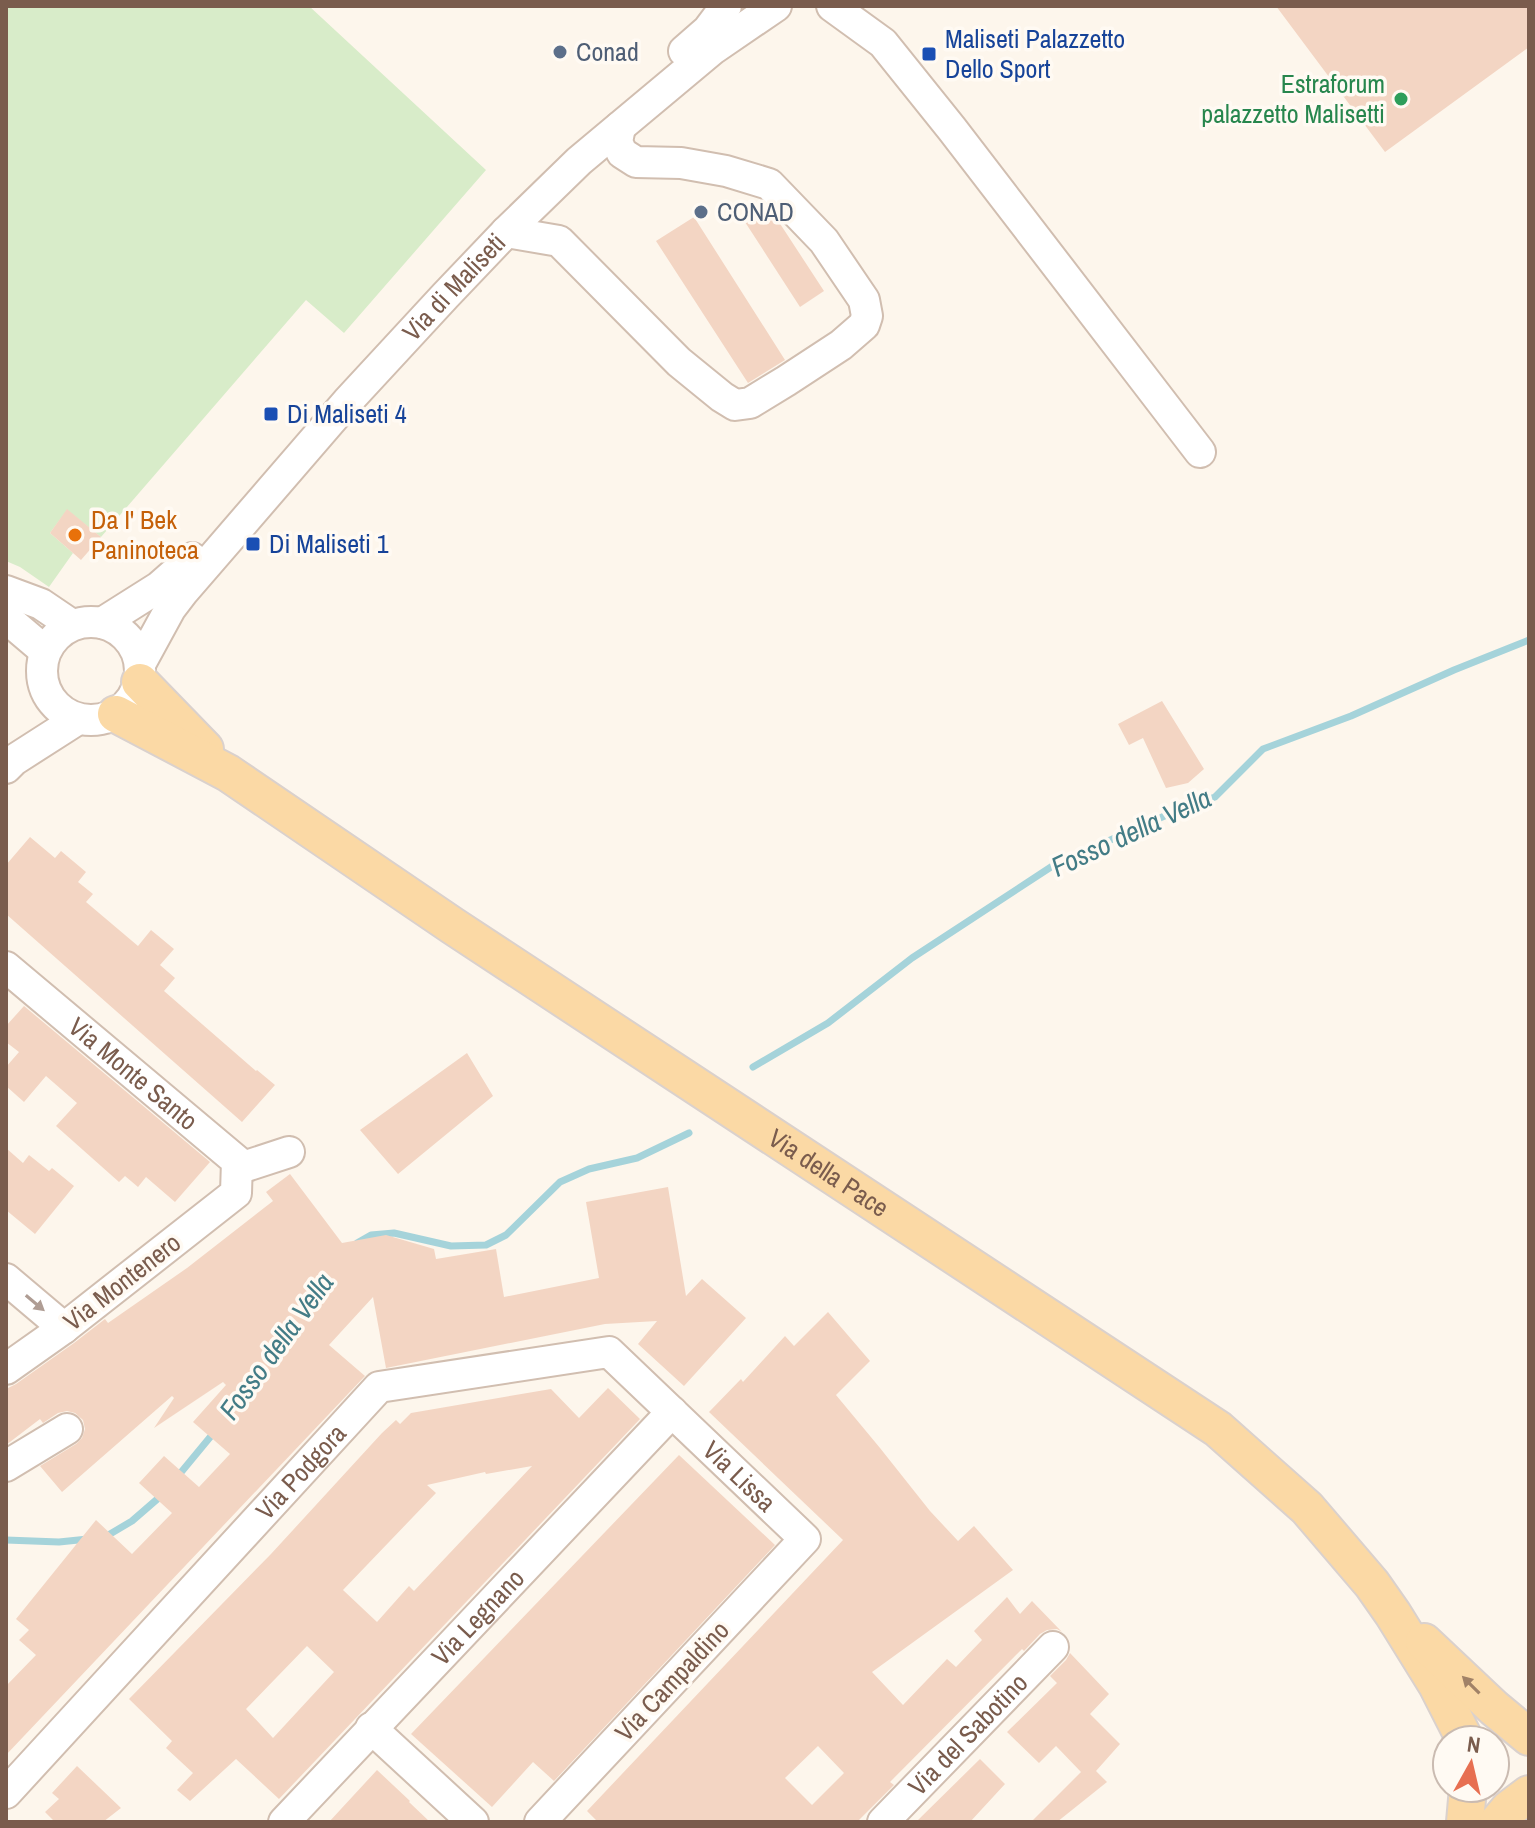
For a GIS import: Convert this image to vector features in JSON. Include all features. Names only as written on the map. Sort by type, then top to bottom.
[{"type":"main road","points":[[140,673],[228,773]]},
{"type":"main road","points":[[116,714],[228,773]]},
{"type":"main road","name":"Via della Pace","points":[[228,773],[453,926],[1218,1429],[1307,1508],[1372,1584],[1393,1614]]},
{"type":"main road","points":[[1393,1614],[1529,1737]]},
{"type":"main road","points":[[1393,1614],[1437,1685],[1456,1724]]},
{"type":"main road","points":[[1498,1822],[1529,1794]]},
{"type":"street","name":"Via di Maliseti","points":[[158,602],[173,577],[343,380],[521,189],[568,146],[695,43],[726,6]]},
{"type":"street","name":"Via di Maliseti","points":[[158,602],[506,232],[579,161],[713,49],[776,6]]},
{"type":"street","points":[[832,6],[883,43],[1200,452]]},
{"type":"street","points":[[873,6],[883,43]]},
{"type":"street","points":[[506,232],[559,241],[679,362],[735,405],[750,403],[786,381],[841,345],[864,325],[867,316],[864,300],[856,288],[824,241],[769,184],[726,171],[681,163],[636,162],[622,153],[617,142],[620,127]]},
{"type":"street","points":[[6,591],[41,604],[72,625]]},
{"type":"street","points":[[102,623],[158,602]]},
{"type":"street","points":[[140,673],[136,650],[128,637],[116,628],[87,621],[61,631],[45,651],[41,665],[47,694],[65,713],[91,721],[116,714],[135,694],[158,602]]},
{"type":"street","points":[[6,618],[45,651]]},
{"type":"street","points":[[10,764],[47,694]]},
{"type":"street","points":[[10,764],[78,719]]},
{"type":"street","name":"Via Monte Santo","points":[[6,967],[237,1161],[236,1181]]},
{"type":"street","points":[[236,1181],[289,1152]]},
{"type":"street","name":"Via Montenero","points":[[6,1369],[64,1328],[236,1181]]},
{"type":"street","points":[[6,1279],[64,1328]]},
{"type":"street","name":"Via Podgora","points":[[6,1793],[379,1387],[609,1352],[672,1412]]},
{"type":"street","name":"Via Lissa","points":[[672,1412],[805,1539]]},
{"type":"street","name":"Via Legnano","points":[[284,1822],[672,1412]]},
{"type":"street","points":[[6,1466],[67,1429]]},
{"type":"street","name":"Via Campaldino","points":[[540,1822],[805,1539]]},
{"type":"street","name":"Via del Sabotino","points":[[883,1822],[1053,1647]]},
{"type":"street","points":[[371,1728],[473,1822]]},
{"type":"green space","points":[[6,6],[309,6],[486,170],[344,333],[306,300],[101,537],[67,510],[50,533],[73,553],[49,587],[6,561]]},
{"type":"building","name":"Estraforum palazzetto Malisetti","points":[[1276,6],[1529,6],[1529,47],[1385,152]]},
{"type":"building","points":[[767,208],[824,291],[800,307],[745,222]]},
{"type":"building","points":[[694,217],[785,360],[748,383],[656,241]]},
{"type":"building","name":"Da I' Bek Paninoteca","points":[[67,509],[101,537],[81,560],[50,533]]},
{"type":"building","points":[[1162,701],[1204,769],[1188,783],[1166,788],[1143,738],[1129,745],[1118,724]]},
{"type":"building","points":[[30,837],[55,858],[61,851],[86,872],[78,882],[93,894],[86,902],[138,946],[151,930],[174,949],[160,965],[175,978],[164,991],[275,1085],[242,1122],[6,914],[6,865]]},
{"type":"building","points":[[24,1006],[210,1162],[175,1202],[146,1177],[138,1187],[125,1176],[119,1182],[56,1126],[77,1103],[46,1076],[24,1102],[6,1086],[6,1067],[19,1052],[6,1042],[6,1026]]},
{"type":"building","points":[[467,1053],[493,1096],[398,1174],[360,1130]]},
{"type":"building","points":[[6,1148],[23,1163],[29,1155],[74,1186],[35,1234],[6,1210]]},
{"type":"building","points":[[290,1174],[342,1243],[386,1235],[434,1249],[436,1259],[496,1249],[504,1297],[599,1278],[586,1202],[668,1187],[686,1296],[702,1279],[746,1318],[684,1386],[638,1344],[657,1321],[605,1324],[386,1368],[373,1297],[329,1345],[365,1376],[6,1755],[6,1686],[36,1655],[19,1640],[29,1630],[16,1619],[96,1520],[132,1554],[172,1513],[139,1483],[164,1456],[199,1487],[230,1454],[193,1422],[226,1385],[223,1382],[154,1428],[174,1398],[172,1396],[62,1492],[40,1466],[82,1438],[85,1429],[83,1420],[75,1413],[58,1413],[43,1423],[40,1419],[6,1445],[6,1389],[105,1319],[108,1323],[187,1268],[273,1201],[266,1192]]},
{"type":"building","points":[[828,1312],[870,1361],[836,1395],[958,1541],[974,1526],[1013,1570],[872,1672],[903,1705],[947,1659],[956,1667],[982,1640],[974,1631],[1007,1597],[1020,1614],[1032,1601],[1062,1632],[1047,1630],[1024,1651],[1022,1649],[890,1782],[894,1785],[857,1822],[598,1822],[587,1811],[843,1540],[709,1412],[741,1379],[743,1382],[785,1336],[794,1346]],"holes":[[[818,1746],[844,1773],[812,1805],[785,1778]]]},
{"type":"building","points":[[608,1388],[640,1419],[279,1799],[236,1759],[190,1801],[177,1790],[193,1773],[166,1748],[172,1741],[129,1699],[396,1420],[400,1424],[411,1413],[551,1389],[579,1418]],"holes":[[[532,1466],[414,1591],[409,1586],[377,1622],[343,1590],[436,1493],[427,1485],[485,1472]],[[307,1646],[334,1672],[273,1738],[246,1709]]]},
{"type":"building","points":[[679,1455],[775,1545],[554,1781],[533,1762],[492,1807],[411,1734]]},
{"type":"building","points":[[1070,1653],[1109,1694],[1090,1714],[1120,1744],[1096,1771],[1107,1782],[1057,1822],[1031,1822],[1081,1772],[1056,1746],[1039,1763],[1007,1732],[1057,1683],[1050,1676]]},
{"type":"building","points":[[980,1759],[1005,1784],[970,1822],[916,1822]]},
{"type":"building","points":[[77,1766],[121,1808],[103,1822],[55,1822],[45,1812],[59,1799],[52,1793]]},
{"type":"building","points":[[377,1770],[410,1801],[430,1822],[329,1822]]},
{"type":"waterway","name":"Fosso della Vella","points":[[753,1067],[828,1023],[912,958],[1054,865],[1178,810],[1215,797],[1263,749],[1351,716],[1529,640]]},
{"type":"waterway","name":"Fosso della Vella","points":[[357,1243],[371,1235],[394,1233],[451,1246],[486,1245],[506,1235],[560,1182],[589,1169],[637,1158],[689,1133]]},
{"type":"waterway","name":"Fosso della Vella","points":[[178,1476],[216,1430]]},
{"type":"waterway","name":"Fosso della Vella","points":[[105,1537],[132,1521],[162,1495]]},
{"type":"waterway","name":"Fosso della Vella","points":[[6,1540],[59,1542],[88,1539]]},
{"type":"place","name":"Conad","points":[[560,52]]},
{"type":"place","name":"Maliseti Palazzetto Dello Sport","points":[[929,54]]},
{"type":"place","name":"Estraforum palazzetto Malisetti","points":[[1401,99]]},
{"type":"place","name":"CONAD","points":[[701,212]]},
{"type":"place","name":"Di Maliseti 4","points":[[271,414]]},
{"type":"place","name":"Da I' Bek Paninoteca","points":[[75,535]]},
{"type":"place","name":"Di Maliseti 1","points":[[253,544]]}]
